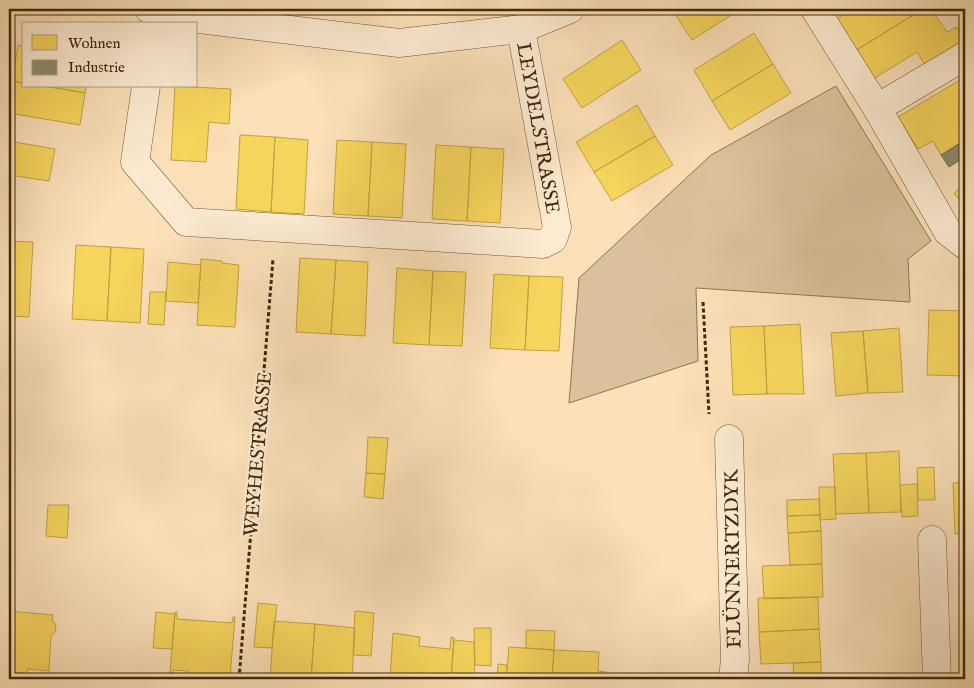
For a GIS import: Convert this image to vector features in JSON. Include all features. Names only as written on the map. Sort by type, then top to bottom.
[{"type":"street","name":"LEYDELSTRASSE","points":[[155,14],[399,42],[521,29],[570,9]]},
{"type":"street","points":[[814,9],[877,108],[948,232],[965,245]]},
{"type":"street","name":"LEYDELSTRASSE","points":[[276,228],[542,244],[553,239],[557,227],[521,29]]},
{"type":"street","points":[[877,108],[965,56]]},
{"type":"street","points":[[146,88],[135,162],[186,222],[276,228]]},
{"type":"street","name":"FLÜNNERTZDYK","points":[[729,439],[735,659],[733,679]]},
{"type":"street","points":[[932,540],[936,679]]},
{"type":"path","name":"WEYHESTRASSE","points":[[239,679],[276,228]]},
{"type":"path","points":[[703,302],[709,418],[729,439]]},
{"type":"shaded area","points":[[836,86],[931,241],[908,259],[910,302],[696,288],[698,361],[569,403],[579,278],[711,155]]},
{"type":"building: Wohnen","points":[[676,9],[741,9],[692,40],[673,11]]},
{"type":"building: Wohnen","points":[[853,9],[923,9],[855,51],[836,19]]},
{"type":"building: Wohnen","points":[[923,9],[931,9],[947,32],[957,27],[965,43],[926,67],[917,52],[873,79],[855,51]]},
{"type":"building: Wohnen","points":[[754,33],[773,64],[712,101],[694,70]]},
{"type":"building: Wohnen","points":[[622,40],[641,70],[582,108],[563,79]]},
{"type":"building: Wohnen","points":[[18,45],[22,46],[22,83],[12,81]]},
{"type":"building: Wohnen","points":[[773,64],[791,93],[730,130],[712,101]]},
{"type":"building: Wohnen","points":[[965,77],[965,140],[941,155],[933,141],[918,149],[898,117]]},
{"type":"building: Wohnen","points":[[12,81],[22,83],[22,88],[56,88],[85,93],[80,125],[9,113]]},
{"type":"building: Wohnen","points":[[56,88],[86,88],[85,93]]},
{"type":"building: Wohnen","points":[[175,88],[231,89],[229,124],[209,122],[206,162],[171,160]]},
{"type":"building: Wohnen","points":[[637,105],[655,136],[594,172],[576,142]]},
{"type":"building: Wohnen","points":[[240,135],[275,137],[271,212],[236,209]]},
{"type":"building: Wohnen","points":[[655,136],[673,165],[612,201],[594,172]]},
{"type":"building: Wohnen","points":[[275,137],[308,140],[304,214],[271,212]]},
{"type":"building: Wohnen","points":[[337,140],[372,142],[368,216],[333,214]]},
{"type":"building: Wohnen","points":[[9,141],[55,149],[49,181],[9,175]]},
{"type":"building: Wohnen","points":[[372,142],[406,144],[402,218],[368,216]]},
{"type":"building: Wohnen","points":[[436,145],[471,147],[467,221],[432,219]]},
{"type":"building: Wohnen","points":[[471,147],[504,149],[500,223],[467,221]]},
{"type":"building: Wohnen","points":[[965,182],[965,204],[954,194]]},
{"type":"building: Wohnen","points":[[9,241],[33,242],[29,317],[9,316]]},
{"type":"building: Wohnen","points":[[76,245],[111,247],[107,321],[72,319]]},
{"type":"building: Wohnen","points":[[111,247],[144,249],[140,323],[107,321]]},
{"type":"building: Wohnen","points":[[300,258],[336,260],[331,334],[296,332]]},
{"type":"building: Wohnen","points":[[201,259],[239,265],[235,327],[197,325]]},
{"type":"building: Wohnen","points":[[336,260],[368,262],[365,336],[331,334]]},
{"type":"building: Wohnen","points":[[168,262],[201,265],[198,303],[166,301]]},
{"type":"building: Wohnen","points":[[397,268],[433,271],[429,345],[393,343]]},
{"type":"building: Wohnen","points":[[433,271],[466,272],[462,346],[429,345]]},
{"type":"building: Wohnen","points":[[494,274],[529,276],[525,350],[490,348]]},
{"type":"building: Wohnen","points":[[529,276],[563,277],[559,351],[525,350]]},
{"type":"building: Wohnen","points":[[150,292],[166,292],[164,325],[148,324]]},
{"type":"building: Wohnen","points":[[929,310],[965,311],[965,376],[927,375]]},
{"type":"building: Wohnen","points":[[800,324],[804,394],[767,394],[764,326]]},
{"type":"building: Wohnen","points":[[764,326],[767,394],[733,395],[730,327]]},
{"type":"building: Wohnen","points":[[899,328],[903,392],[868,393],[863,331]]},
{"type":"building: Wohnen","points":[[863,331],[868,393],[836,396],[831,333]]},
{"type":"building: Wohnen","points":[[368,437],[388,438],[385,474],[366,473]]},
{"type":"building: Wohnen","points":[[899,451],[901,512],[869,513],[866,453]]},
{"type":"building: Wohnen","points":[[866,453],[869,513],[836,514],[833,454]]},
{"type":"building: Wohnen","points":[[934,467],[935,500],[918,500],[917,468]]},
{"type":"building: Wohnen","points":[[366,473],[385,474],[383,499],[364,497]]},
{"type":"building: Wohnen","points":[[965,482],[965,534],[955,534],[953,483]]},
{"type":"building: Wohnen","points":[[917,484],[918,516],[902,517],[900,485]]},
{"type":"building: Wohnen","points":[[819,487],[835,487],[836,519],[820,520]]},
{"type":"building: Wohnen","points":[[819,499],[820,515],[787,516],[787,500]]},
{"type":"building: Wohnen","points":[[48,505],[69,505],[67,538],[46,536]]},
{"type":"building: Wohnen","points":[[820,515],[821,531],[788,533],[787,516]]},
{"type":"building: Wohnen","points":[[821,531],[822,564],[790,565],[788,533]]},
{"type":"building: Wohnen","points":[[822,564],[823,597],[764,599],[762,566]]},
{"type":"building: Wohnen","points":[[962,578],[965,578],[965,608],[963,608]]},
{"type":"building: Wohnen","points":[[818,597],[819,629],[759,632],[758,598]]},
{"type":"building: Wohnen","points":[[258,603],[277,605],[272,648],[254,647]]},
{"type":"building: Wohnen","points":[[963,608],[965,608],[965,647]]},
{"type":"building: Wohnen","points":[[9,611],[53,615],[52,620],[56,625],[55,632],[51,636],[49,671],[28,669],[26,674],[9,671]]},
{"type":"building: Wohnen","points":[[355,611],[374,613],[371,656],[353,655]]},
{"type":"building: Wohnen","points":[[156,612],[175,614],[172,649],[153,648]]},
{"type":"building: Wohnen","points":[[175,612],[177,612],[177,619],[232,623],[233,617],[235,617],[230,677],[189,674],[189,671],[173,670],[173,673],[170,673]]},
{"type":"building: Wohnen","points":[[274,621],[315,624],[311,679],[270,679]]},
{"type":"building: Wohnen","points":[[315,624],[355,628],[352,679],[311,679]]},
{"type":"building: Wohnen","points":[[474,628],[491,628],[491,666],[475,665]]},
{"type":"building: Wohnen","points":[[819,629],[821,662],[761,664],[759,632]]},
{"type":"building: Wohnen","points":[[526,630],[555,631],[554,650],[526,648]]},
{"type":"building: Wohnen","points":[[393,633],[420,637],[419,646],[450,649],[451,637],[454,638],[451,679],[390,679]]},
{"type":"building: Wohnen","points":[[454,640],[474,642],[475,679],[451,679]]},
{"type":"building: Wohnen","points":[[509,647],[554,650],[552,679],[506,679]]},
{"type":"building: Wohnen","points":[[554,650],[599,652],[598,671],[606,672],[605,679],[552,679]]},
{"type":"building: Wohnen","points":[[821,662],[821,679],[794,679],[793,663]]},
{"type":"building: Wohnen","points":[[498,664],[507,665],[506,679],[497,679]]},
{"type":"building: Wohnen","points":[[628,673],[648,675],[648,679],[627,679]]},
{"type":"building: Wohnen","points":[[648,675],[684,678],[684,679],[648,679]]},
{"type":"building: Industrie","points":[[965,140],[965,157],[949,167],[941,155]]}]
